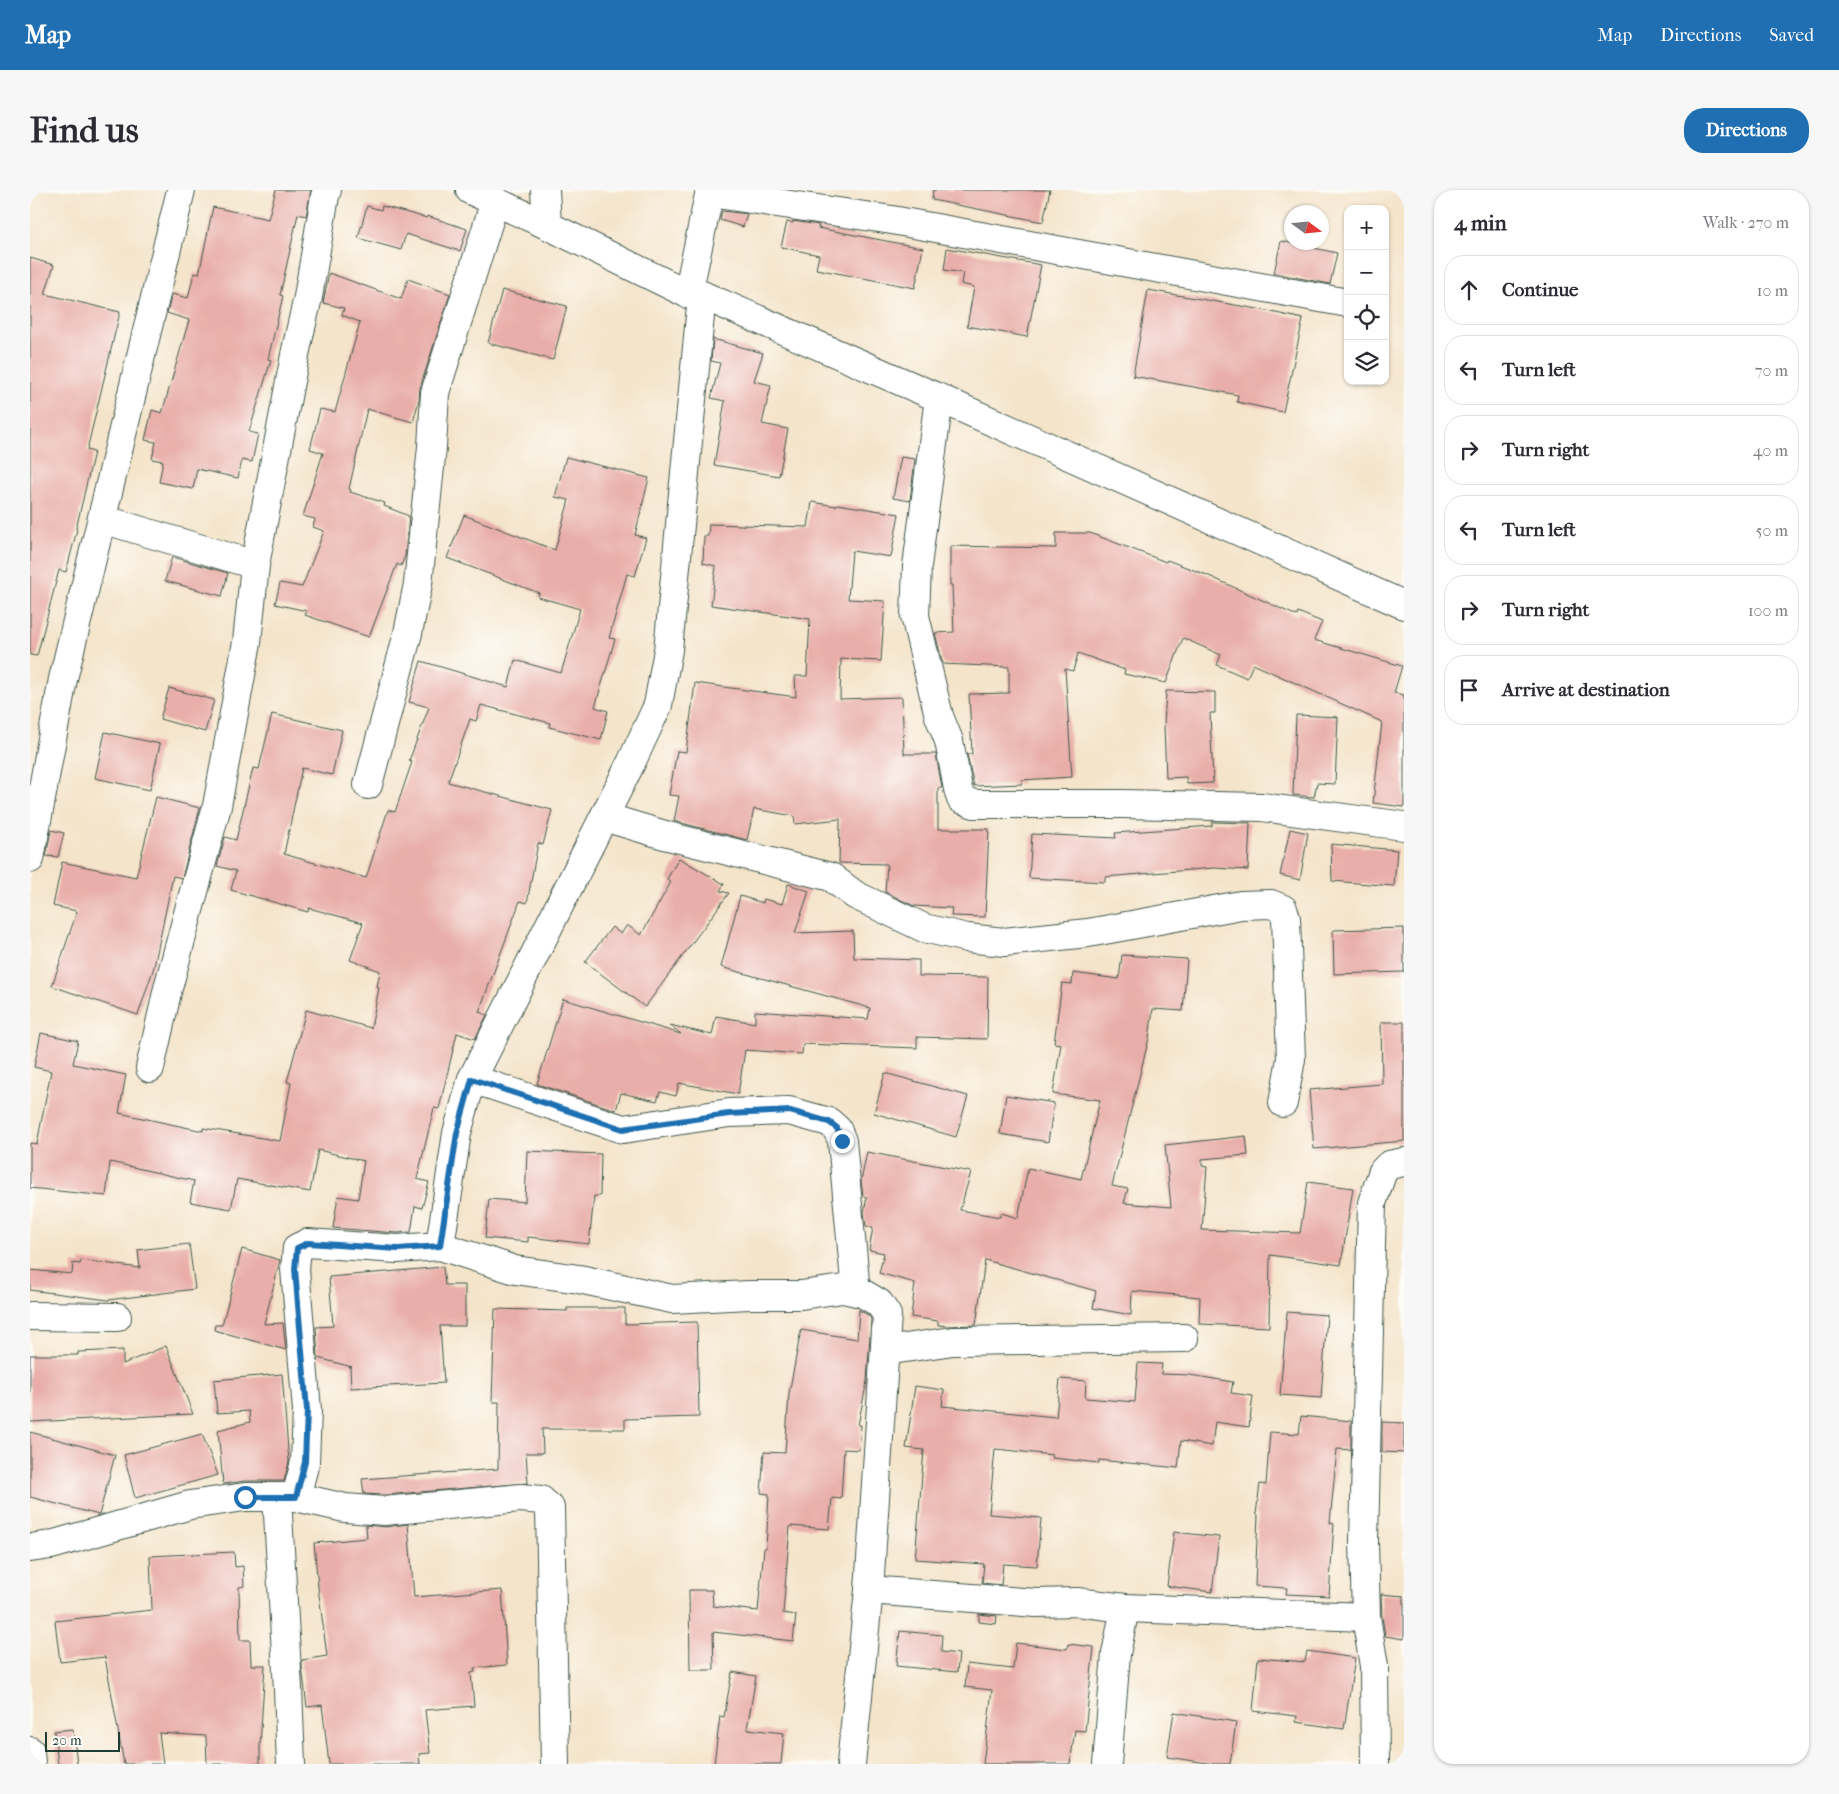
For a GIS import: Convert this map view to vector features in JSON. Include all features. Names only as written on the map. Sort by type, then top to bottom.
[{"type":"street","points":[[30,859],[63,679],[181,190]]},
{"type":"street","points":[[150,1068],[168,988],[218,806],[247,642],[255,565],[308,297],[327,190]]},
{"type":"street","points":[[470,190],[695,294],[939,398],[1404,605]]},
{"type":"street","points":[[545,190],[547,225]]},
{"type":"street","points":[[440,1246],[457,1133],[472,1079],[604,817],[658,705],[668,650],[695,294],[710,191],[892,220],[1344,302]]},
{"type":"street","points":[[368,784],[408,633],[418,584],[432,446],[435,393],[495,201]]},
{"type":"street","points":[[939,398],[917,566],[914,616],[939,716],[949,741],[961,799],[982,805],[1122,804],[1262,807],[1404,826]]},
{"type":"street","points":[[102,519],[255,565]]},
{"type":"street","points":[[604,817],[668,836],[831,877],[855,894],[924,928],[967,938],[1004,942],[1088,932],[1241,905],[1271,904],[1283,909],[1286,918],[1292,1059],[1283,1103]]},
{"type":"street","points":[[472,1079],[623,1129],[729,1114],[790,1111],[829,1122],[837,1128],[842,1141],[856,1292]]},
{"type":"street","points":[[1375,1764],[1374,1666],[1366,1617],[1364,1541],[1372,1204],[1383,1171],[1389,1165],[1404,1162]]},
{"type":"street","points":[[290,1764],[286,1497],[305,1462],[307,1410],[295,1269],[297,1248],[308,1243],[398,1249],[440,1246],[515,1270],[579,1279],[672,1299],[749,1295],[801,1295],[843,1289],[862,1293],[879,1303],[888,1315],[869,1590],[851,1764]]},
{"type":"street","points":[[30,1316],[117,1317]]},
{"type":"street","points":[[885,1351],[953,1341],[1184,1338]]},
{"type":"street","points":[[30,1548],[51,1545],[190,1505],[245,1497],[286,1497],[345,1508],[384,1511],[521,1498],[541,1500],[550,1508],[555,1764]]},
{"type":"street","points":[[869,1590],[1036,1603],[1077,1602],[1125,1608],[1366,1617]]},
{"type":"street","points":[[1107,1764],[1116,1654],[1125,1608]]},
{"type":"street","points":[[30,1751],[31,1764]]},
{"type":"building","points":[[276,190],[311,190],[306,216],[298,214],[280,295],[283,296],[268,359],[271,360],[249,432],[258,434],[252,462],[242,460],[238,478],[197,469],[193,489],[159,482],[163,461],[152,459],[156,442],[145,440],[152,410],[162,413],[189,320],[167,313],[172,294],[188,298],[194,273],[199,274],[213,207],[268,219]]},
{"type":"building","points":[[933,190],[1050,190],[1043,222],[932,200]]},
{"type":"building","points":[[367,206],[381,210],[382,206],[427,218],[427,216],[467,229],[460,251],[406,234],[401,250],[358,238]]},
{"type":"building","points":[[722,211],[747,214],[743,227],[720,220]]},
{"type":"building","points":[[793,221],[819,225],[818,228],[923,248],[915,288],[816,269],[819,255],[781,247],[787,222],[793,223]]},
{"type":"building","points":[[1281,241],[1284,242],[1284,250],[1323,250],[1337,253],[1330,284],[1274,273]]},
{"type":"building","points":[[947,248],[1041,265],[1027,337],[967,326],[974,287],[961,284],[963,273],[944,270]]},
{"type":"building","points":[[30,258],[54,265],[45,294],[120,312],[87,450],[94,452],[77,530],[66,572],[59,570],[37,656],[30,655]]},
{"type":"building","points":[[329,273],[401,299],[408,279],[450,294],[420,388],[413,422],[367,409],[349,489],[351,490],[350,492],[385,503],[384,506],[409,516],[405,556],[401,566],[397,564],[369,637],[305,615],[307,611],[275,604],[280,583],[302,587],[324,531],[313,527],[315,519],[303,516],[323,453],[310,449],[320,409],[335,412],[360,322],[342,315],[344,308],[323,303]]},
{"type":"building","points":[[502,290],[567,306],[553,360],[488,343]]},
{"type":"building","points":[[1148,290],[1258,309],[1303,319],[1283,412],[1237,402],[1238,395],[1133,376]]},
{"type":"building","points":[[713,339],[763,353],[754,381],[771,385],[762,424],[788,429],[779,476],[714,465],[725,401],[711,398],[720,363],[711,361]]},
{"type":"building","points":[[566,457],[649,478],[635,535],[646,538],[635,576],[627,574],[609,638],[615,639],[595,707],[608,711],[601,740],[549,727],[550,723],[481,705],[476,721],[470,719],[448,782],[552,810],[543,845],[538,843],[527,903],[520,901],[479,1012],[487,1015],[475,1039],[457,1033],[439,1109],[434,1108],[417,1179],[429,1182],[422,1208],[415,1206],[411,1232],[397,1233],[333,1228],[338,1196],[358,1199],[364,1161],[318,1150],[310,1192],[237,1179],[231,1209],[190,1202],[194,1181],[110,1162],[106,1196],[30,1188],[30,1143],[37,1144],[51,1071],[34,1067],[41,1033],[78,1041],[73,1064],[126,1075],[119,1113],[203,1131],[203,1128],[280,1141],[291,1083],[287,1082],[306,1010],[371,1028],[379,988],[377,987],[380,971],[350,960],[363,923],[309,908],[308,912],[231,890],[236,871],[217,866],[225,837],[236,840],[253,768],[259,769],[272,714],[342,730],[332,775],[302,768],[284,854],[366,878],[388,810],[395,812],[412,762],[409,761],[429,707],[409,702],[421,661],[508,687],[515,660],[561,673],[580,609],[538,597],[539,593],[447,558],[464,515],[555,550],[569,500],[555,497]]},
{"type":"building","points":[[901,457],[915,459],[910,501],[893,498]]},
{"type":"building","points":[[812,502],[899,514],[891,557],[852,551],[848,599],[885,601],[881,661],[841,659],[840,699],[902,697],[904,754],[936,754],[942,788],[938,788],[938,829],[989,829],[985,917],[951,916],[952,908],[914,906],[885,892],[887,864],[839,863],[840,819],[795,824],[794,816],[754,809],[747,840],[674,821],[679,796],[669,795],[677,751],[686,752],[695,683],[796,697],[795,676],[807,676],[810,619],[711,605],[716,566],[703,563],[704,536],[708,536],[709,524],[808,527]]},
{"type":"building","points":[[1056,533],[1090,533],[1166,562],[1167,560],[1207,575],[1297,616],[1298,612],[1322,622],[1314,640],[1402,666],[1394,693],[1404,695],[1404,807],[1373,803],[1382,722],[1253,664],[1247,678],[1217,665],[1221,655],[1183,638],[1166,683],[1124,674],[1125,670],[1078,653],[1073,671],[1065,669],[1072,777],[1021,780],[1022,784],[974,786],[967,754],[972,754],[969,694],[1009,693],[1009,667],[943,664],[935,633],[954,632],[952,585],[950,585],[950,546],[1056,548]]},
{"type":"building","points":[[172,557],[228,573],[222,596],[165,581]]},
{"type":"building","points":[[169,688],[214,700],[205,732],[160,719]]},
{"type":"building","points":[[1166,691],[1215,692],[1215,713],[1210,713],[1213,783],[1187,784],[1186,777],[1166,778],[1164,725]]},
{"type":"building","points":[[1296,715],[1338,717],[1335,784],[1317,783],[1314,797],[1293,795]]},
{"type":"building","points":[[105,732],[160,744],[150,790],[95,778]]},
{"type":"building","points":[[156,797],[200,808],[182,878],[173,876],[154,967],[138,1015],[52,986],[77,911],[53,906],[62,862],[136,877]]},
{"type":"building","points":[[1212,822],[1250,823],[1248,870],[1214,868],[1105,877],[1105,882],[1029,878],[1032,834],[1116,838],[1115,833],[1212,826]]},
{"type":"building","points":[[1290,829],[1308,833],[1300,880],[1280,875]]},
{"type":"building","points":[[51,830],[64,833],[58,857],[46,856]]},
{"type":"building","points":[[1331,844],[1397,850],[1394,886],[1332,881]]},
{"type":"building","points":[[679,858],[724,884],[720,891],[729,893],[645,1007],[585,962],[612,927],[621,934],[627,925],[641,935],[671,882],[667,879]]},
{"type":"building","points":[[788,884],[809,891],[795,933],[853,931],[854,958],[919,960],[919,976],[988,977],[987,1039],[917,1037],[917,1048],[803,1044],[802,1054],[745,1050],[738,1094],[679,1083],[676,1096],[660,1092],[657,1101],[621,1093],[616,1110],[537,1084],[563,999],[681,1034],[670,1025],[712,1035],[716,1016],[755,1023],[755,1011],[868,1019],[870,1008],[721,967],[740,896],[763,903],[764,899],[782,904]]},
{"type":"building","points":[[1404,928],[1404,972],[1334,974],[1333,930]]},
{"type":"building","points":[[1122,955],[1187,959],[1183,1011],[1153,1009],[1149,1038],[1112,1186],[1128,1189],[1124,1203],[1171,1207],[1165,1145],[1246,1136],[1248,1155],[1202,1159],[1202,1166],[1207,1167],[1202,1230],[1300,1233],[1308,1182],[1353,1188],[1341,1265],[1270,1255],[1269,1327],[1199,1324],[1200,1297],[1132,1291],[1131,1315],[1093,1308],[1096,1291],[985,1260],[976,1325],[938,1325],[938,1321],[911,1317],[915,1283],[879,1273],[884,1253],[869,1250],[873,1227],[866,1226],[864,1212],[867,1197],[863,1196],[861,1181],[867,1152],[971,1172],[960,1210],[1000,1217],[1001,1213],[1018,1218],[1028,1168],[1081,1179],[1100,1100],[1053,1094],[1061,1044],[1054,1043],[1062,983],[1072,984],[1073,973],[1119,979]]},
{"type":"building","points":[[1381,1022],[1404,1022],[1404,1141],[1314,1149],[1309,1090],[1382,1084]]},
{"type":"building","points":[[885,1073],[968,1096],[956,1137],[874,1113]]},
{"type":"building","points":[[1006,1095],[1054,1103],[1048,1142],[1000,1134]]},
{"type":"building","points":[[527,1151],[601,1154],[600,1196],[594,1196],[589,1244],[528,1237],[528,1242],[485,1238],[489,1199],[525,1202]]},
{"type":"building","points":[[189,1244],[195,1289],[108,1300],[30,1290],[30,1270],[72,1274],[73,1263],[80,1264],[81,1260],[140,1268],[138,1250]]},
{"type":"building","points":[[242,1249],[280,1260],[264,1324],[283,1323],[286,1350],[214,1330],[215,1325],[222,1325]]},
{"type":"building","points":[[443,1267],[445,1285],[465,1285],[465,1326],[440,1326],[444,1383],[351,1388],[350,1367],[352,1367],[318,1358],[316,1327],[333,1326],[329,1277]]},
{"type":"building","points":[[567,1308],[625,1308],[625,1324],[697,1322],[699,1417],[625,1419],[625,1429],[542,1429],[543,1453],[526,1453],[528,1483],[384,1495],[364,1494],[362,1479],[498,1469],[499,1402],[492,1402],[495,1309],[567,1311]]},
{"type":"building","points":[[859,1310],[871,1319],[867,1381],[858,1425],[861,1425],[859,1450],[844,1449],[841,1499],[832,1498],[829,1529],[790,1526],[783,1613],[796,1615],[793,1641],[713,1632],[714,1670],[690,1670],[689,1590],[712,1590],[713,1606],[758,1611],[764,1548],[766,1548],[769,1494],[761,1493],[764,1452],[785,1453],[789,1394],[801,1330],[857,1339]]},
{"type":"building","points":[[1287,1312],[1327,1315],[1321,1398],[1280,1395]]},
{"type":"building","points":[[166,1346],[193,1414],[30,1422],[30,1355],[78,1355],[78,1352],[123,1350],[123,1364]]},
{"type":"building","points":[[1138,1363],[1162,1364],[1161,1374],[1190,1375],[1233,1382],[1231,1393],[1253,1396],[1249,1427],[1215,1422],[1212,1446],[1181,1441],[1178,1468],[1099,1460],[1099,1463],[1052,1458],[1053,1455],[995,1449],[989,1514],[1041,1518],[1037,1566],[1003,1564],[1001,1585],[982,1583],[984,1564],[915,1559],[924,1450],[906,1448],[915,1386],[944,1390],[942,1406],[1056,1417],[1060,1379],[1086,1381],[1085,1398],[1135,1402]]},
{"type":"building","points":[[282,1374],[289,1462],[284,1481],[245,1481],[223,1484],[218,1430],[250,1422],[249,1411],[217,1413],[214,1380]]},
{"type":"building","points":[[1301,1416],[1351,1421],[1351,1450],[1337,1449],[1330,1523],[1334,1524],[1329,1596],[1286,1594],[1287,1588],[1255,1586],[1258,1515],[1256,1514],[1260,1484],[1266,1485],[1270,1432],[1299,1434]]},
{"type":"building","points":[[1382,1422],[1404,1423],[1404,1453],[1382,1452]]},
{"type":"building","points":[[30,1432],[115,1455],[99,1515],[30,1497]]},
{"type":"building","points":[[202,1434],[218,1475],[135,1498],[124,1455]]},
{"type":"building","points":[[408,1524],[414,1597],[502,1590],[507,1665],[474,1668],[475,1672],[471,1673],[474,1706],[425,1710],[430,1753],[419,1754],[420,1764],[329,1764],[322,1705],[307,1707],[302,1667],[302,1660],[327,1656],[314,1543],[367,1538],[366,1525],[385,1527]]},
{"type":"building","points":[[1174,1532],[1219,1537],[1212,1592],[1167,1586]]},
{"type":"building","points":[[234,1552],[235,1567],[243,1566],[244,1586],[239,1587],[240,1640],[250,1640],[251,1665],[265,1665],[260,1764],[207,1764],[206,1736],[159,1733],[163,1764],[124,1764],[105,1657],[60,1662],[55,1621],[152,1610],[150,1556]]},
{"type":"building","points":[[1381,1594],[1404,1596],[1404,1639],[1385,1636]]},
{"type":"building","points":[[979,1614],[997,1616],[996,1624],[979,1622]]},
{"type":"building","points":[[900,1631],[942,1635],[941,1652],[959,1654],[957,1672],[896,1666]]},
{"type":"building","points":[[1016,1643],[1067,1649],[1068,1644],[1094,1647],[1085,1731],[1075,1730],[1070,1764],[983,1764],[992,1690],[965,1687],[967,1664],[1013,1669]]},
{"type":"building","points":[[1307,1651],[1355,1658],[1344,1729],[1296,1722],[1297,1716],[1253,1711],[1258,1658],[1305,1662]]},
{"type":"building","points":[[732,1672],[756,1676],[747,1729],[784,1733],[781,1764],[714,1764],[720,1716],[724,1717]]},
{"type":"building","points":[[1174,1712],[1236,1722],[1230,1764],[1214,1764],[1167,1757]]},
{"type":"building","points":[[73,1729],[77,1764],[58,1764],[54,1731]]},
{"type":"route","points":[[245,1497],[296,1497],[305,1462],[307,1410],[295,1269],[297,1248],[308,1243],[398,1249],[440,1246],[457,1133],[472,1079],[623,1129],[729,1114],[790,1111],[829,1122],[837,1128],[842,1141]]}]
